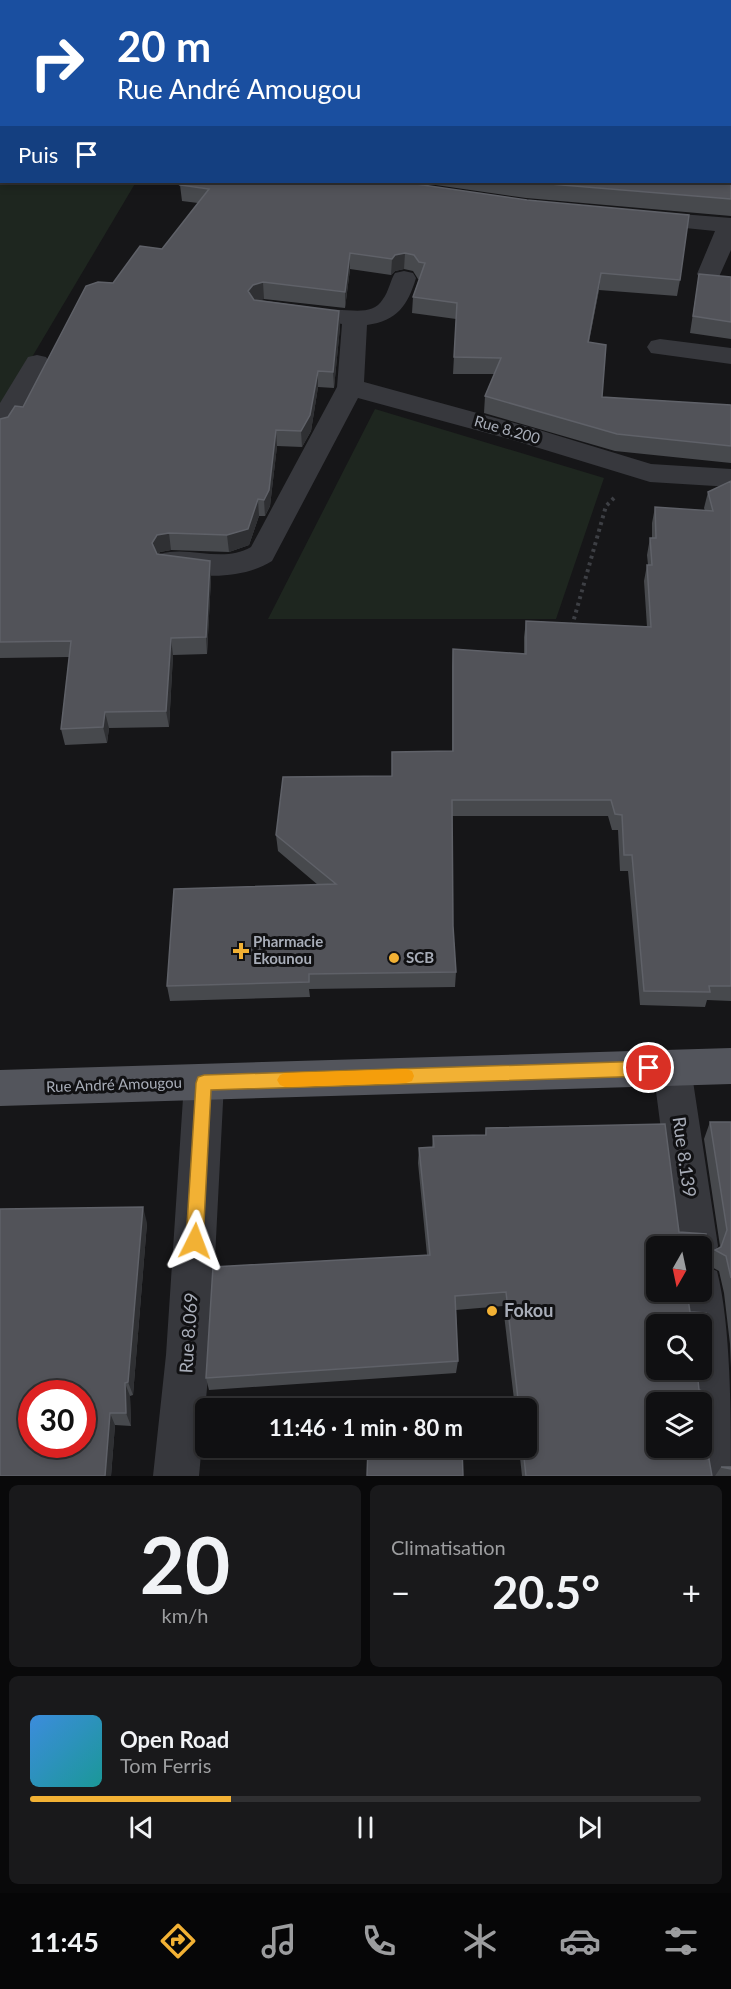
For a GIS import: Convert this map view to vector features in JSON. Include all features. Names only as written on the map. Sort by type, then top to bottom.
[{"type":"main road","name":"Rue André Amougou","points":[[0,1088],[731,1066]]},
{"type":"street","points":[[626,216],[730,225],[709,274]]},
{"type":"street","points":[[309,314],[355,318],[375,317],[388,312],[394,304],[404,278]]},
{"type":"street","points":[[171,561],[239,566],[252,562],[262,555],[350,387],[355,318]]},
{"type":"street","points":[[660,347],[731,356]]},
{"type":"street","points":[[0,426],[37,363]]},
{"type":"street","name":"Rue 8.200","points":[[350,387],[526,435],[650,473],[731,478]]},
{"type":"street","name":"Rue 8.139","points":[[672,1068],[696,1236]]},
{"type":"street","name":"Rue 8.069","points":[[176,1476],[188,1355],[204,1083]]},
{"type":"street","points":[[704,1302],[728,1476]]},
{"type":"path","points":[[571,630],[606,506],[621,491],[650,473]]},
{"type":"shaded area","points":[[0,183],[135,183],[0,411]]},
{"type":"shaded area","points":[[375,409],[604,478],[556,619],[268,619]]},
{"type":"building","points":[[181,183],[409,183],[527,200],[689,215],[680,280],[601,273],[588,342],[606,345],[602,397],[731,405],[731,446],[617,434],[485,396],[501,358],[454,357],[457,303],[413,297],[425,263],[419,262],[414,255],[405,253],[395,255],[392,259],[350,253],[345,292],[263,282],[253,285],[248,291],[254,300],[339,311],[333,372],[318,371],[310,415],[301,431],[276,430],[269,490],[264,500],[258,499],[248,529],[227,535],[169,533],[157,535],[152,543],[157,554],[210,561],[206,637],[171,638],[166,711],[105,712],[103,727],[61,729],[71,641],[0,642],[0,419],[8,417],[15,406],[23,407],[86,286],[98,282],[113,283],[140,246],[162,249],[209,189],[180,185]]},
{"type":"building","points":[[538,183],[731,183],[731,199]]},
{"type":"building","points":[[699,274],[731,277],[731,322],[693,316]]},
{"type":"building","points":[[731,481],[731,986],[709,986],[710,992],[644,991],[632,855],[624,855],[622,815],[615,814],[611,800],[452,800],[453,926],[456,972],[309,974],[309,982],[167,986],[174,889],[336,884],[276,835],[283,777],[392,776],[392,752],[453,751],[453,649],[526,654],[526,621],[651,627],[647,565],[652,565],[650,538],[656,538],[655,507],[713,511],[708,492]]},
{"type":"building","points":[[710,1122],[731,1122],[731,1278],[726,1256],[715,1250],[721,1247],[727,1230]]},
{"type":"building","points":[[665,1124],[679,1232],[706,1234],[706,1236],[646,1236],[646,1302],[688,1302],[690,1312],[706,1314],[646,1314],[646,1380],[698,1380],[699,1390],[706,1392],[646,1392],[646,1458],[709,1458],[712,1476],[526,1476],[524,1458],[537,1458],[537,1398],[518,1398],[506,1292],[455,1296],[458,1361],[206,1378],[213,1267],[430,1255],[419,1148],[434,1147],[433,1136],[486,1135],[486,1128]]},
{"type":"building","points":[[143,1207],[128,1382],[125,1383],[126,1413],[110,1413],[105,1476],[0,1476],[0,1209]]},
{"type":"building","points":[[368,1458],[462,1458],[463,1476],[367,1476]]},
{"type":"slow traffic","points":[[285,1080],[406,1076]]},
{"type":"place","name":"Pharmacie Ekounou","points":[[241,951]]},
{"type":"place","name":"SCB","points":[[394,958]]},
{"type":"place","name":"Fokou","points":[[492,1311]]},
{"type":"route","points":[[195,1241],[204,1083],[649,1068]]}]
